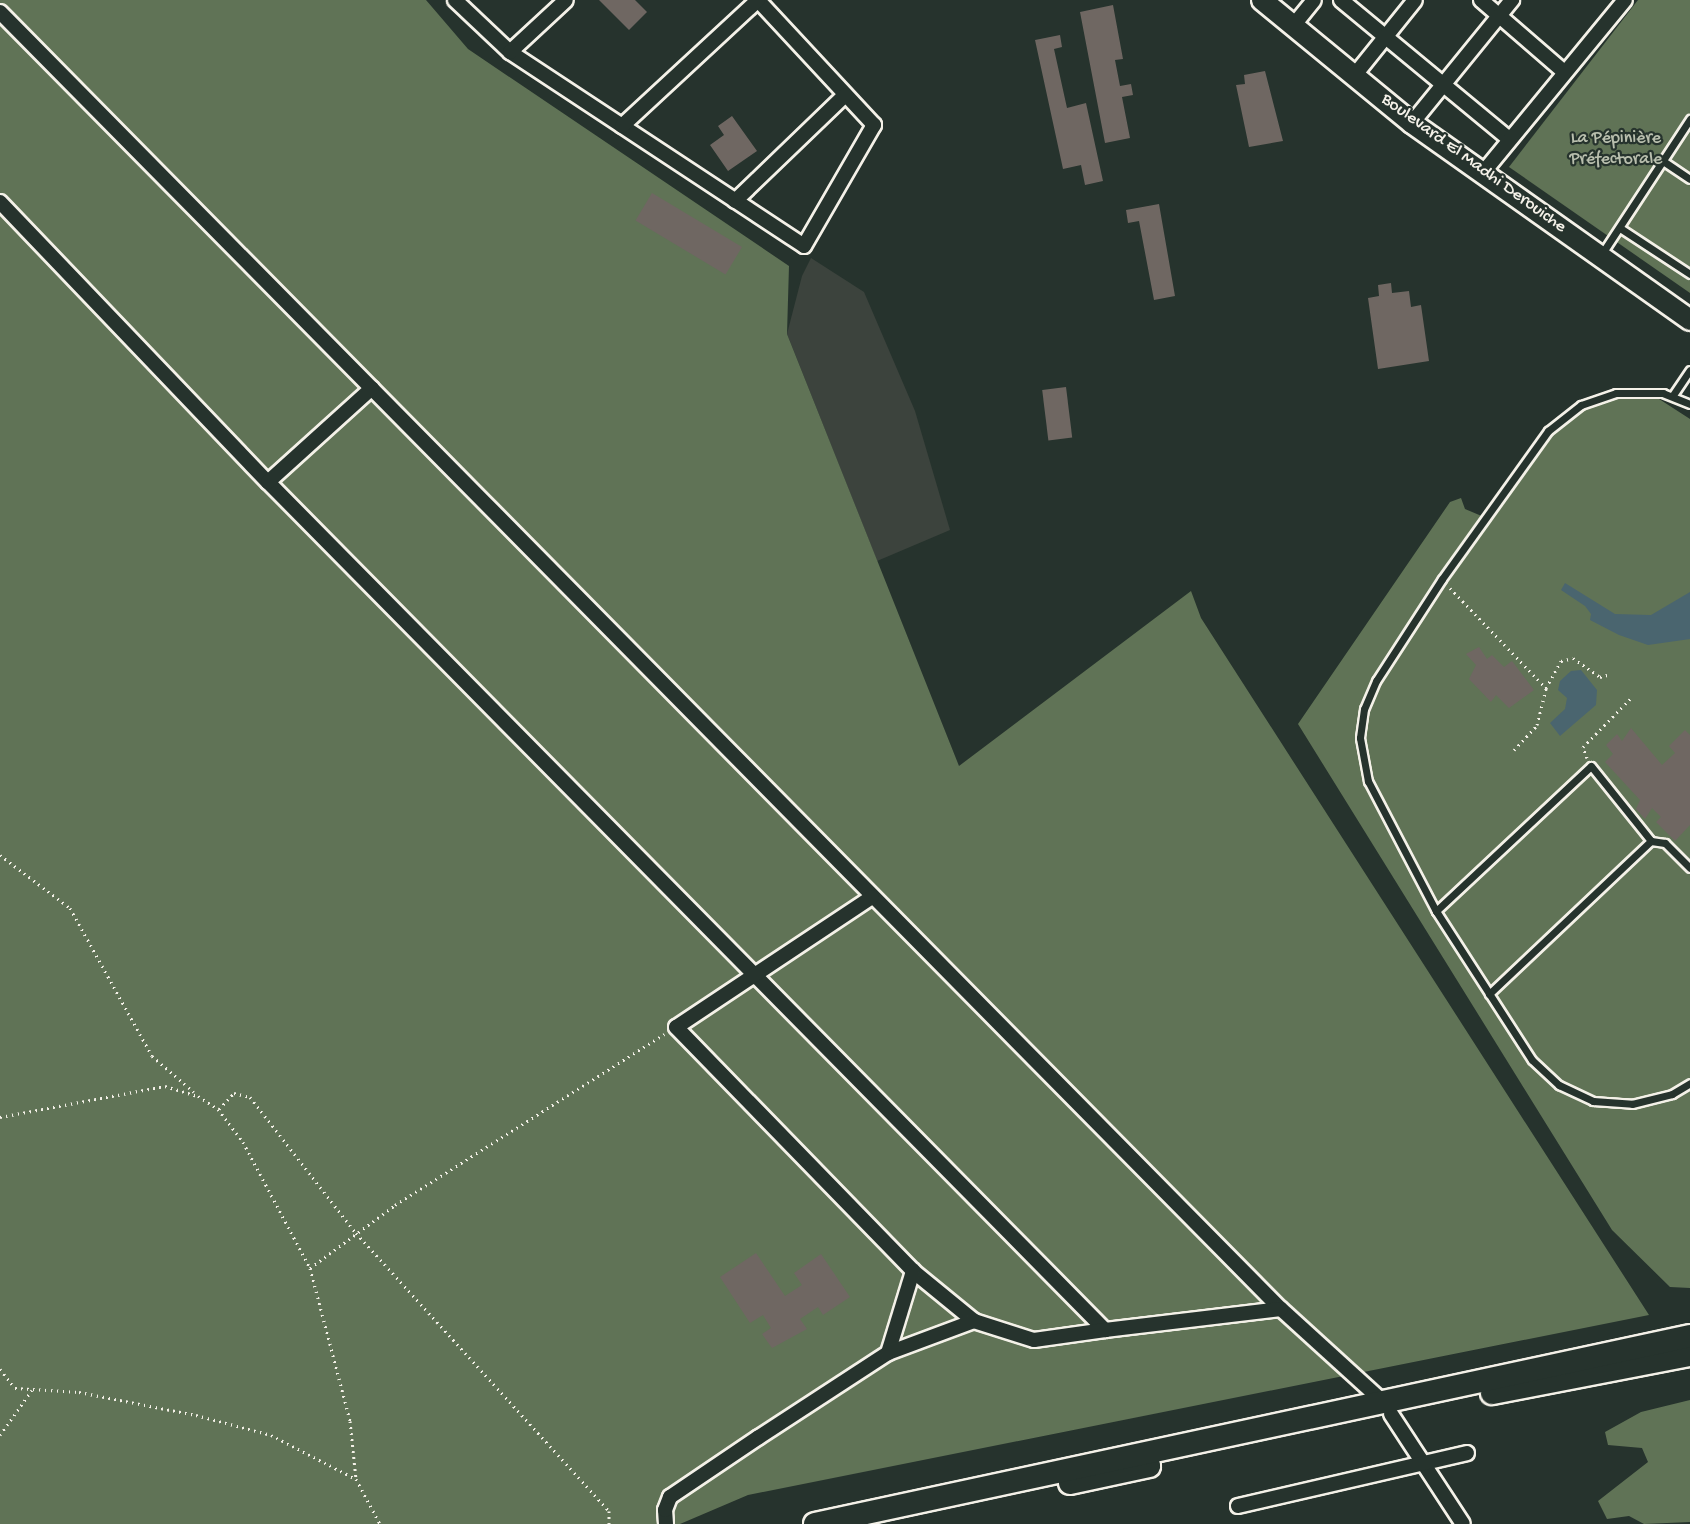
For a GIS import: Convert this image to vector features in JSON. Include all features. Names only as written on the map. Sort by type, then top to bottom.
[{"type":"main road","points":[[878,1524],[1690,1336]]},
{"type":"main road","points":[[815,1524],[1386,1408],[1690,1355]]},
{"type":"street","points":[[455,0],[510,52],[735,201],[804,246],[874,126],[758,0],[622,126]]},
{"type":"street","points":[[510,52],[566,0]]},
{"type":"street","name":"Boulevard El Madhi Derouiche","points":[[1262,0],[1412,123],[1690,320]]},
{"type":"street","points":[[1293,26],[1314,0]]},
{"type":"street","points":[[1341,0],[1386,34],[1509,139]]},
{"type":"street","points":[[1354,76],[1415,0]]},
{"type":"street","points":[[1481,0],[1564,72]]},
{"type":"street","points":[[1412,123],[1512,0]]},
{"type":"street","points":[[1482,174],[1620,2]]},
{"type":"street","points":[[0,12],[1281,1309],[1386,1408],[1463,1524]]},
{"type":"street","points":[[735,201],[845,95]]},
{"type":"street","points":[[0,202],[268,482],[1105,1330]]},
{"type":"street","points":[[268,482],[372,388]]},
{"type":"street","points":[[872,897],[676,1027],[913,1271],[974,1321],[1034,1340],[1281,1309]]},
{"type":"street","points":[[888,1353],[913,1271]]},
{"type":"street","points":[[666,1524],[665,1510],[670,1497],[888,1353],[974,1321]]},
{"type":"street","points":[[1238,1506],[1467,1453]]},
{"type":"lane","points":[[1600,257],[1690,119]]},
{"type":"lane","points":[[1663,161],[1690,179]]},
{"type":"lane","points":[[1620,228],[1690,274]]},
{"type":"lane","points":[[1673,395],[1690,370]]},
{"type":"lane","points":[[1690,404],[1673,395],[1616,393],[1592,400],[1563,417],[1548,431],[1442,579],[1376,681],[1364,709],[1360,738],[1368,781],[1436,911],[1532,1060],[1559,1085],[1593,1101],[1632,1104],[1672,1094],[1690,1083]]},
{"type":"lane","points":[[1436,911],[1591,766],[1651,841],[1665,843],[1690,868]]},
{"type":"lane","points":[[1490,994],[1651,841]]},
{"type":"path","points":[[1442,579],[1546,688]]},
{"type":"path","points":[[1514,750],[1537,725],[1546,688],[1561,661],[1573,658],[1600,677],[1611,674]]},
{"type":"path","points":[[1591,766],[1583,747],[1632,697]]},
{"type":"path","points":[[0,855],[70,908],[152,1056],[198,1096],[218,1109],[243,1142],[310,1268],[350,1421],[356,1479],[380,1524]]},
{"type":"path","points":[[310,1268],[356,1233],[676,1027]]},
{"type":"path","points":[[0,1117],[165,1086],[198,1096]]},
{"type":"path","points":[[218,1109],[234,1093],[250,1097],[356,1233],[609,1511],[609,1524]]},
{"type":"path","points":[[0,1369],[15,1388],[79,1392],[196,1415],[271,1435],[356,1479]]},
{"type":"path","points":[[0,1435],[32,1389]]},
{"type":"shaded area","points":[[811,258],[864,292],[915,411],[950,530],[877,561],[787,334],[802,276]]},
{"type":"green space","points":[[0,0],[426,0],[468,49],[789,266],[787,334],[959,766],[1191,591],[1201,618],[1649,1315],[748,1495],[680,1524],[0,1524]]},
{"type":"green space","name":"La Pépinière Préfectorale","points":[[1638,0],[1690,0],[1690,293],[1509,167]]},
{"type":"green space","points":[[1656,397],[1690,419],[1690,1288],[1670,1287],[1612,1230],[1298,724],[1450,502],[1461,498],[1465,509],[1484,517],[1553,426],[1601,400]]},
{"type":"green space","points":[[1690,1400],[1690,1522],[1644,1524],[1629,1516],[1607,1519],[1598,1501],[1648,1462],[1642,1448],[1608,1445],[1605,1432],[1641,1412]]},
{"type":"water","points":[[1565,583],[1615,614],[1651,615],[1690,592],[1690,639],[1648,645],[1619,635],[1590,620],[1591,614],[1585,606],[1561,590]]},
{"type":"water","points":[[1581,670],[1597,690],[1596,705],[1560,736],[1550,723],[1565,709],[1567,698],[1558,690],[1560,681],[1571,671]]},
{"type":"building","points":[[599,0],[635,0],[647,12],[629,30]]},
{"type":"building","points":[[1113,5],[1123,59],[1115,60],[1120,86],[1131,84],[1133,95],[1122,97],[1130,138],[1105,143],[1080,12]]},
{"type":"building","points":[[1060,35],[1062,47],[1054,49],[1067,108],[1086,103],[1103,181],[1085,185],[1081,165],[1063,169],[1035,40]]},
{"type":"building","points":[[1265,71],[1283,141],[1249,147],[1236,85],[1245,84],[1244,75]]},
{"type":"building","points":[[732,116],[757,151],[728,171],[710,145],[724,135],[718,126]]},
{"type":"building","points":[[652,193],[742,247],[726,275],[636,220]]},
{"type":"building","points":[[1159,204],[1175,296],[1154,300],[1139,221],[1128,223],[1126,210]]},
{"type":"building","points":[[1391,283],[1392,293],[1409,291],[1411,307],[1421,305],[1429,361],[1378,369],[1368,298],[1379,296],[1378,285]]},
{"type":"building","points":[[1066,387],[1072,438],[1048,441],[1042,390]]},
{"type":"building","points":[[1479,647],[1487,659],[1492,655],[1504,667],[1512,661],[1534,690],[1509,708],[1496,695],[1491,702],[1469,679],[1476,665],[1466,654]]},
{"type":"building","points":[[1631,728],[1662,765],[1675,753],[1669,746],[1685,730],[1690,735],[1690,825],[1675,841],[1656,822],[1661,817],[1652,808],[1645,819],[1636,809],[1640,800],[1605,762],[1613,754],[1606,745],[1617,734],[1622,741]]},
{"type":"building","points":[[756,1253],[785,1296],[802,1285],[794,1273],[821,1254],[850,1297],[823,1315],[818,1307],[800,1319],[807,1329],[772,1348],[762,1334],[771,1328],[763,1315],[750,1323],[720,1277]]}]
